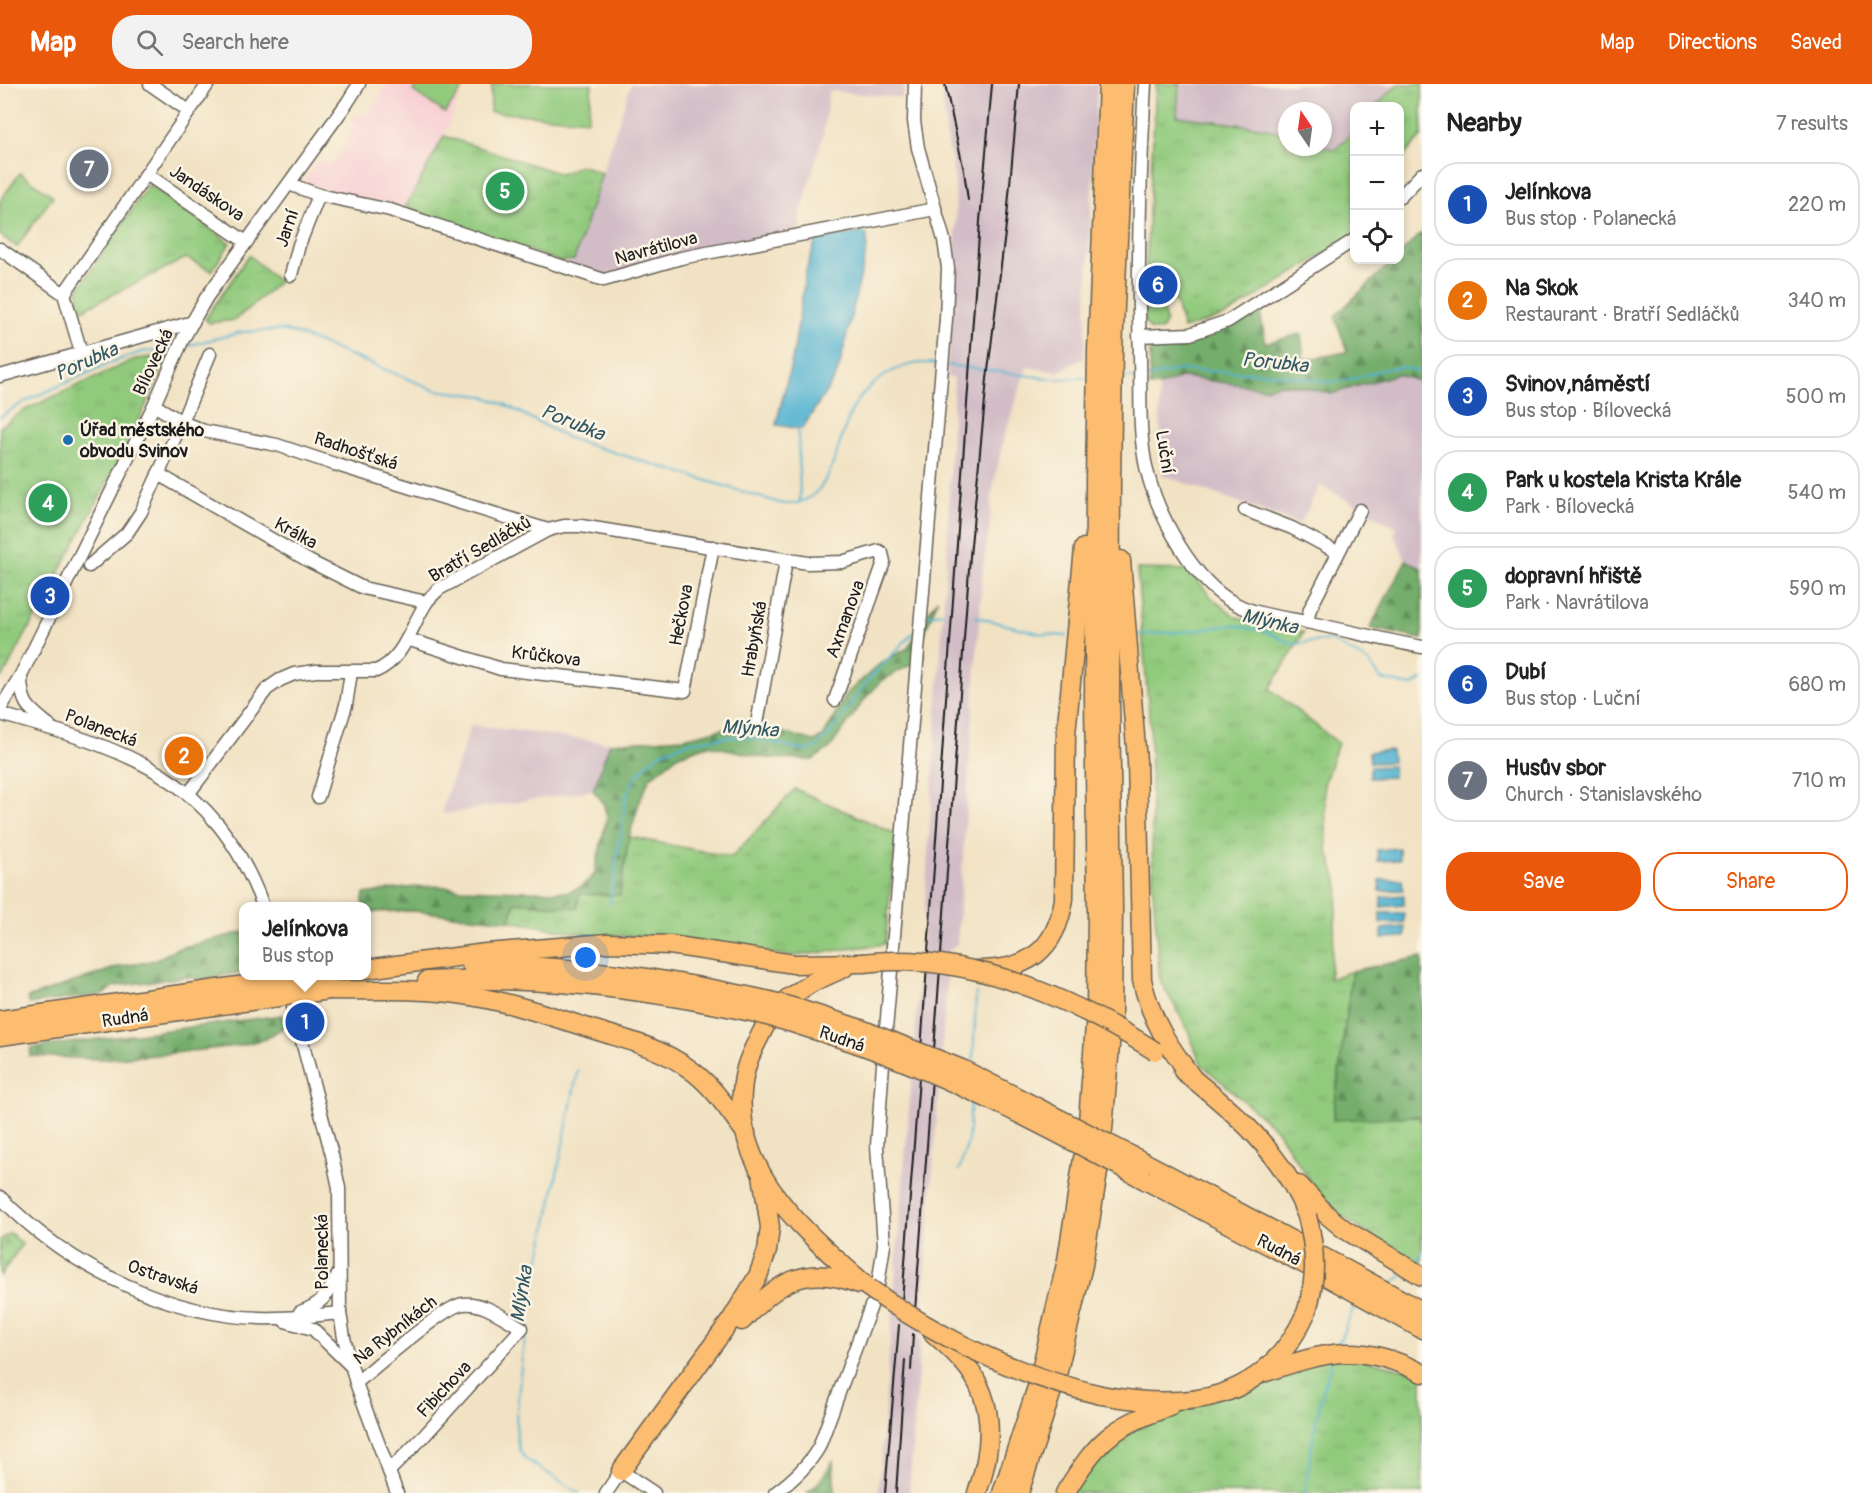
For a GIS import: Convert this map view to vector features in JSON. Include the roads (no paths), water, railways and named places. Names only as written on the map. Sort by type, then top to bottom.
[{"type":"highway","points":[[1095,1126],[1104,1021],[1097,909],[1094,678],[1104,406],[1108,84]]},
{"type":"highway","points":[[1105,351],[1125,84]]},
{"type":"highway","points":[[1104,406],[1120,441],[1120,532],[1140,809],[1140,960],[1142,980],[1160,1046]]},
{"type":"highway","points":[[966,970],[997,969],[1019,964],[1040,953],[1058,927],[1064,899],[1066,734],[1083,560],[1088,473],[1104,406]]},
{"type":"highway","points":[[371,969],[486,953],[608,943],[670,945],[794,963],[923,961],[1017,984],[1160,1046],[1193,1079],[1235,1114],[1267,1147],[1296,1189],[1308,1216],[1315,1268],[1312,1293],[1306,1313],[1298,1330],[1281,1354],[1259,1375]]},
{"type":"highway","points":[[792,1010],[826,975],[863,963]]},
{"type":"highway","name":"Rudná","points":[[371,970],[452,965],[576,969],[667,980],[762,1013]]},
{"type":"highway","name":"Rudná","points":[[327,983],[539,981],[663,994],[762,1013],[792,1010],[858,1036],[1072,1141],[1145,1172],[1315,1262],[1422,1311]]},
{"type":"highway","points":[[248,993],[327,983],[475,996],[534,1012],[645,1046],[677,1060],[716,1094],[746,1133]]},
{"type":"highway","name":"Rudná","points":[[0,1020],[248,993]]},
{"type":"highway","name":"Rudná","points":[[0,1036],[248,993]]},
{"type":"highway","points":[[762,1013],[746,1069],[742,1099],[746,1133],[762,1175],[794,1219],[848,1275],[927,1328],[1004,1364],[1056,1383],[1101,1395],[1146,1402],[1198,1400],[1230,1390],[1259,1375],[1318,1355],[1352,1352],[1369,1354],[1422,1373]]},
{"type":"highway","points":[[1019,1493],[1047,1380],[1067,1260],[1091,1162]]},
{"type":"highway","points":[[1281,1166],[1327,1215],[1344,1229],[1422,1276]]},
{"type":"highway","points":[[621,1471],[746,1299],[763,1264],[770,1227],[762,1175]]},
{"type":"highway","name":"Rudná","points":[[1315,1262],[1422,1329]]},
{"type":"highway","points":[[674,1399],[760,1301],[777,1287],[787,1281],[809,1275],[848,1275]]},
{"type":"highway","points":[[927,1328],[971,1371],[986,1402],[990,1422],[990,1444],[977,1493]]},
{"type":"highway","points":[[1002,1493],[1047,1380]]},
{"type":"highway","points":[[1065,1493],[1105,1438],[1128,1423],[1182,1402]]},
{"type":"street","points":[[150,84],[189,111]]},
{"type":"street","points":[[64,294],[148,175],[208,84]]},
{"type":"street","name":"Bílovecká","points":[[0,712],[21,675],[154,405],[183,339],[206,298],[359,84]]},
{"type":"street","name":"Luční","points":[[1145,84],[1139,252],[1139,336],[1142,437],[1147,469],[1156,499],[1187,556],[1211,585],[1236,605],[1422,647]]},
{"type":"street","points":[[886,1030],[941,379],[948,268],[944,240],[918,148],[914,121],[915,86]]},
{"type":"street","points":[[1404,193],[1422,174]]},
{"type":"street","name":"Jandáskova","points":[[148,175],[246,242]]},
{"type":"street","name":"Navrátilova","points":[[289,184],[319,195],[390,210],[604,280],[681,258],[934,209]]},
{"type":"street","name":"Jarní","points":[[291,275],[299,245],[319,195]]},
{"type":"street","points":[[1139,336],[1190,334],[1228,321],[1350,243]]},
{"type":"street","points":[[0,249],[64,294],[81,352]]},
{"type":"street","points":[[0,376],[193,322]]},
{"type":"street","points":[[89,566],[127,533],[141,512],[210,354]]},
{"type":"street","name":"Radhošťská","points":[[154,405],[182,422],[204,431],[277,445],[548,530]]},
{"type":"street","name":"Králka","points":[[158,474],[309,561],[354,584],[426,602]]},
{"type":"street","points":[[1245,510],[1292,528],[1337,552]]},
{"type":"street","points":[[1307,622],[1310,609],[1360,510]]},
{"type":"street","name":"Bratří Sedláčků","points":[[189,794],[267,689],[294,674],[382,669],[399,654],[426,602],[439,589],[548,530],[564,526],[581,526],[786,561],[842,562],[879,551]]},
{"type":"street","name":"Hečkova","points":[[685,691],[713,547]]},
{"type":"street","name":"Axmanova","points":[[835,700],[884,562],[884,556],[879,551]]},
{"type":"street","name":"Hrabyňská","points":[[757,724],[786,561]]},
{"type":"street","name":"Krůčkova","points":[[406,639],[501,669],[685,691]]},
{"type":"street","points":[[318,797],[346,705],[351,672]]},
{"type":"street","points":[[0,692],[21,675]]},
{"type":"street","points":[[21,675],[21,693],[27,706],[52,728]]},
{"type":"street","name":"Polanecká","points":[[0,712],[52,728],[143,764],[189,794],[211,815],[230,839],[246,866],[261,902]]},
{"type":"street","name":"Polanecká","points":[[292,1007],[339,1188],[340,1313],[351,1365],[397,1493]]},
{"type":"street","points":[[775,1493],[801,1471],[819,1447],[872,1293],[884,1245],[878,1146],[883,1064]]},
{"type":"street","name":"Ostravská","points":[[0,1197],[50,1241],[98,1271],[169,1300],[209,1311],[276,1318],[340,1313]]},
{"type":"street","points":[[276,1318],[310,1309],[322,1301],[331,1289],[339,1270]]},
{"type":"street","name":"Na Rybníkách","points":[[356,1383],[427,1326],[463,1304],[480,1306],[522,1328]]},
{"type":"street","points":[[276,1318],[313,1329],[351,1365]]},
{"type":"street","name":"Fibichova","points":[[389,1471],[522,1328]]},
{"type":"street","points":[[606,1493],[621,1471],[654,1493]]},
{"type":"water","points":[[863,232],[867,235],[867,248],[836,376],[802,429],[776,425],[793,356],[806,271],[816,240]]},
{"type":"water","points":[[1391,750],[1392,762],[1370,763],[1369,752]]},
{"type":"water","points":[[1393,766],[1393,777],[1370,778],[1370,767]]},
{"type":"water","points":[[1399,848],[1399,860],[1378,861],[1377,850]]},
{"type":"water","points":[[1402,879],[1403,890],[1380,891],[1379,880]]},
{"type":"water","points":[[1404,895],[1404,905],[1381,907],[1381,897]]},
{"type":"water","points":[[1380,913],[1404,913],[1404,923],[1380,923]]},
{"type":"water","points":[[1405,927],[1405,937],[1382,938],[1382,929]]},
{"type":"waterway","name":"Porubka","points":[[186,346],[242,332],[282,330],[300,335],[435,390],[483,396],[504,404],[570,439],[783,504],[800,502],[813,495],[823,484],[853,408],[868,388],[883,376],[900,368],[918,363],[937,364]]},
{"type":"waterway","name":"Porubka","points":[[0,417],[24,402],[107,364],[141,352],[174,348]]},
{"type":"waterway","name":"Porubka","points":[[946,365],[1054,379],[1086,378]]},
{"type":"waterway","name":"Porubka","points":[[1144,378],[1179,370],[1269,373],[1329,382],[1348,380],[1385,369],[1402,367],[1422,372]]},
{"type":"waterway","name":"Porubka","points":[[1124,378],[1136,378]]},
{"type":"waterway","points":[[798,430],[800,502]]},
{"type":"waterway","name":"Mlýnka","points":[[925,618],[928,615],[943,613]]},
{"type":"waterway","name":"Mlýnka","points":[[976,617],[1042,634],[1067,636]]},
{"type":"waterway","name":"Mlýnka","points":[[1134,635],[1182,632],[1232,625],[1264,631],[1293,644],[1330,640],[1369,662],[1381,679],[1411,686],[1422,680]]},
{"type":"waterway","name":"Mlýnka","points":[[610,904],[626,796],[635,778],[648,763],[662,752],[690,742],[726,737],[754,738],[803,750],[813,749],[828,736],[870,678],[914,632]]},
{"type":"waterway","points":[[973,1066],[976,993]]},
{"type":"waterway","name":"Mlýnka","points":[[578,1070],[522,1356],[516,1421],[520,1451],[527,1460],[579,1493]]},
{"type":"waterway","points":[[959,1170],[968,1142],[971,1099]]},
{"type":"waterway","points":[[1416,1263],[1422,1254]]},
{"type":"waterway","points":[[1391,1285],[1405,1273]]},
{"type":"waterway","points":[[1337,1347],[1354,1307],[1361,1303]]},
{"type":"waterway","points":[[1305,1493],[1318,1410],[1332,1361]]},
{"type":"railway","points":[[945,84],[968,200]]},
{"type":"railway","points":[[902,1302],[980,221],[992,84]]},
{"type":"railway","points":[[915,1311],[970,556],[1019,84]]},
{"type":"railway","points":[[885,1493],[899,1325]]},
{"type":"railway","points":[[911,1370],[913,1334]]},
{"type":"railway","points":[[896,1493],[905,1360]]},
{"type":"place","name":"Husův sbor","points":[[89,169]]},
{"type":"place","name":"dopravní hřiště","points":[[505,191]]},
{"type":"place","name":"Dubí","points":[[1158,285]]},
{"type":"place","name":"Úřad městského obvodu Svinov","points":[[68,440]]},
{"type":"place","name":"Park u kostela Krista Krále","points":[[48,503]]},
{"type":"place","name":"Svinov,náměstí","points":[[50,596]]},
{"type":"place","name":"Na Skok","points":[[184,756]]},
{"type":"place","name":"Jelínkova","points":[[305,1022]]}]
